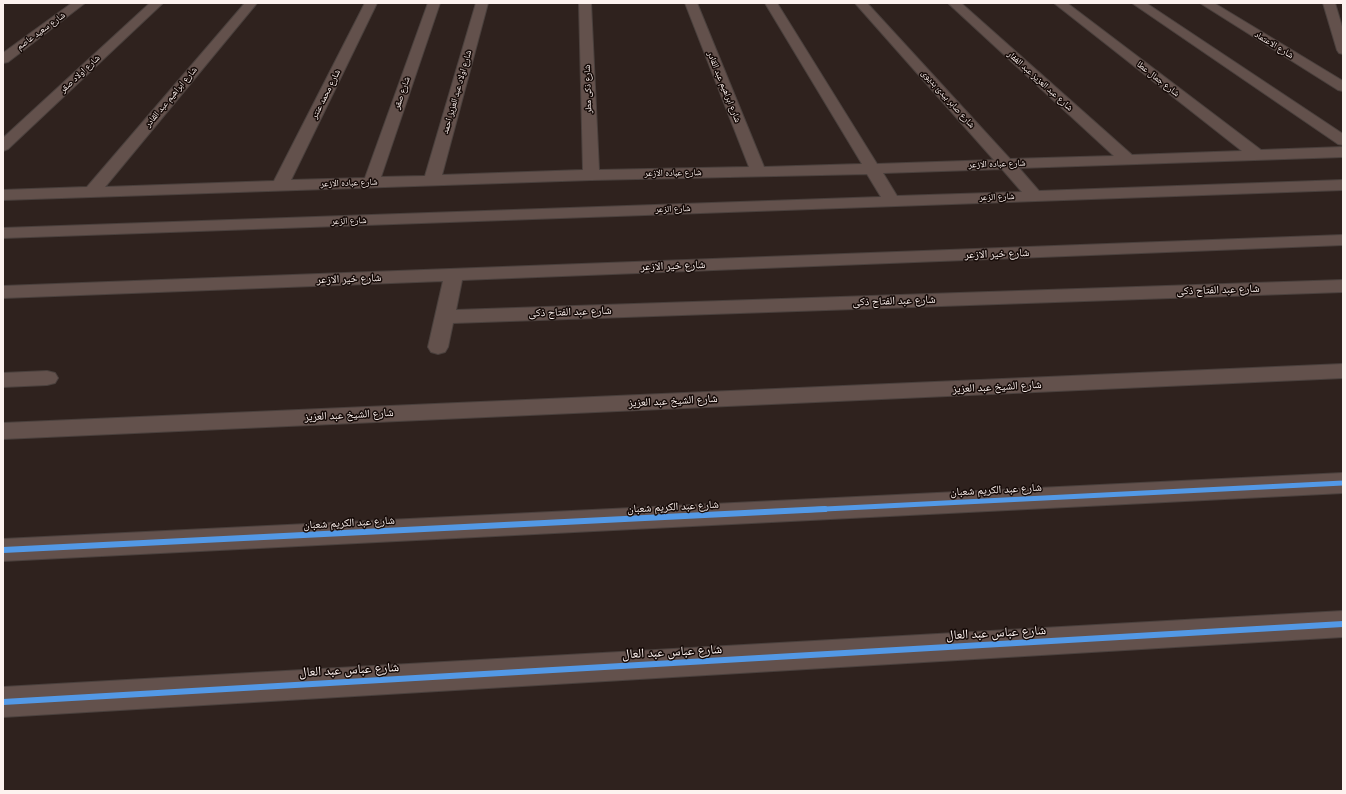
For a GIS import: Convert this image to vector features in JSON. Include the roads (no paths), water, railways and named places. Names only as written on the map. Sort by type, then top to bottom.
[{"type":"street","name":"شارع سعيد عاصم","points":[[3,59],[79,3]]},
{"type":"street","name":"شارع اولاد صقر","points":[[3,146],[157,3]]},
{"type":"street","name":"شارع ابراهيم عبد القادر","points":[[92,192],[251,3]]},
{"type":"street","name":"شارع محمد عنتر","points":[[280,186],[371,3]]},
{"type":"street","name":"شارع صقر","points":[[371,183],[434,3]]},
{"type":"street","name":"شارع اولاد عبد العزيز احمد","points":[[432,181],[482,3]]},
{"type":"street","name":"شارع ذكى مطر","points":[[585,3],[591,175]]},
{"type":"street","name":"شارع ابراهيم عبد القادر","points":[[691,3],[758,171]]},
{"type":"street","points":[[771,3],[892,201]]},
{"type":"street","name":"شارع صابر بيدئ بديوى","points":[[861,3],[1035,196]]},
{"type":"street","name":"شارع عبد العزيز عبد الغفار","points":[[954,3],[1127,159]]},
{"type":"street","name":"شارع جمال عطا","points":[[1060,3],[1257,155]]},
{"type":"street","points":[[1138,3],[1343,141]]},
{"type":"street","name":"شارع الاعتماد","points":[[1206,3],[1343,87]]},
{"type":"street","points":[[1329,3],[1343,50]]},
{"type":"street","name":"شارع عباده الازعر","points":[[3,195],[591,175],[872,169],[1343,152]]},
{"type":"street","name":"شارع الزعر","points":[[3,233],[1343,186]]},
{"type":"street","name":"شارع خير الازعر","points":[[3,292],[1343,240]]},
{"type":"street","points":[[438,347],[454,275]]},
{"type":"street","name":"شارع عبد الفتاح ذكى","points":[[445,317],[1343,286]]},
{"type":"street","name":"شارع الشيخ عبد العزيز","points":[[3,431],[1343,371]]},
{"type":"street","points":[[3,380],[47,378]]},
{"type":"street","name":"شارع عبد الكريم شعبان","points":[[3,550],[1343,483]]},
{"type":"street","name":"شارع عباس عبد العال","points":[[3,702],[1343,624]]}]
